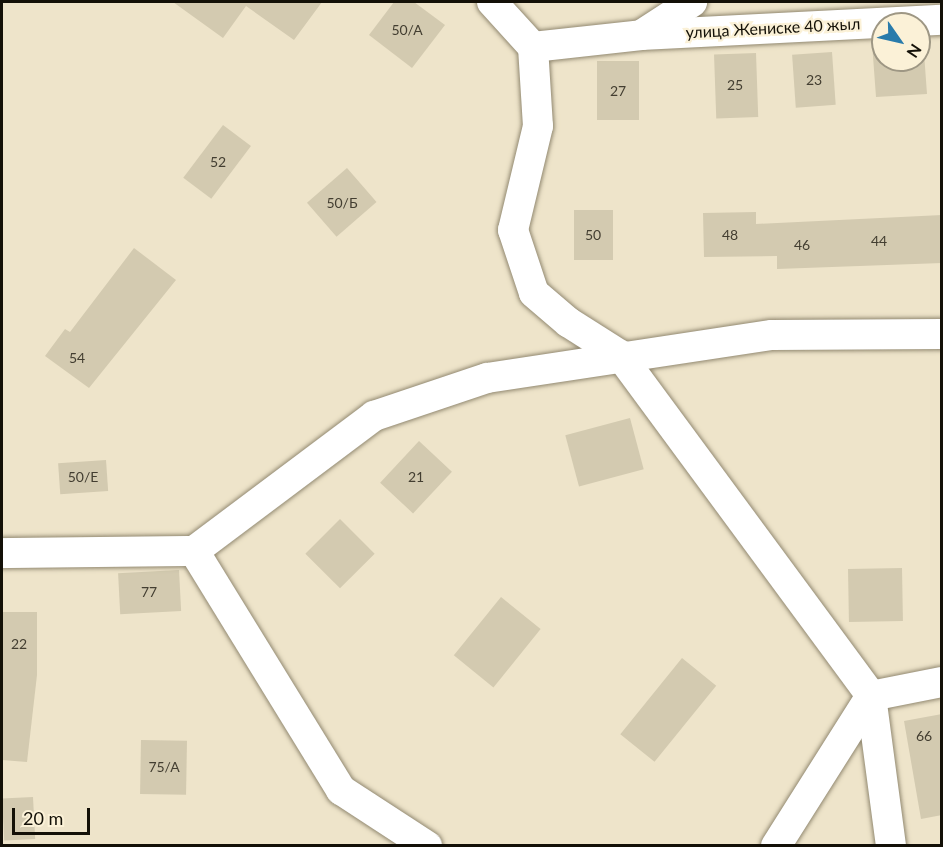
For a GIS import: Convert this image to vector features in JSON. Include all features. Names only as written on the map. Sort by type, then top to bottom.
[{"type":"street","points":[[492,2],[533,47],[538,126],[513,230],[534,292],[568,322],[620,355],[871,696],[891,846]]},
{"type":"street","points":[[641,35],[692,2]]},
{"type":"street","name":"улица Жениске 40 жыл","points":[[533,47],[641,35],[942,20]]},
{"type":"street","points":[[2,553],[194,551],[374,416],[487,378],[620,355],[772,334],[942,334]]},
{"type":"street","points":[[194,551],[341,790],[427,846]]},
{"type":"street","points":[[776,846],[871,696],[942,682]]},
{"type":"building","points":[[173,2],[322,2],[294,40],[246,6],[223,38]]},
{"type":"building","points":[[394,2],[414,2],[445,25],[412,68],[369,35]]},
{"type":"building","points":[[832,52],[836,105],[796,108],[792,55]]},
{"type":"building","points":[[756,53],[758,117],[716,118],[714,54]]},
{"type":"building","points":[[597,61],[639,61],[639,120],[597,120]]},
{"type":"building","points":[[874,72],[925,72],[927,94],[876,97]]},
{"type":"building","points":[[223,125],[251,146],[211,199],[183,178]]},
{"type":"building","points":[[347,168],[377,202],[337,237],[307,203]]},
{"type":"building","points":[[574,210],[613,210],[613,260],[574,260]]},
{"type":"building","points":[[756,212],[756,224],[942,215],[942,263],[777,269],[777,256],[704,257],[703,213]]},
{"type":"building","points":[[134,248],[176,280],[89,388],[45,356],[65,329],[70,332]]},
{"type":"building","points":[[630,418],[644,469],[579,487],[565,435]]},
{"type":"building","points":[[419,441],[452,472],[413,513],[380,483]]},
{"type":"building","points":[[106,460],[108,491],[60,494],[58,463]]},
{"type":"building","points":[[340,519],[375,554],[340,588],[305,554]]},
{"type":"building","points":[[902,568],[903,621],[849,622],[848,569]]},
{"type":"building","points":[[179,570],[181,611],[120,614],[118,573]]},
{"type":"building","points":[[501,597],[541,629],[493,687],[454,655]]},
{"type":"building","points":[[2,612],[37,612],[37,675],[27,762],[2,760]]},
{"type":"building","points":[[682,658],[716,686],[655,762],[620,734]]},
{"type":"building","points":[[942,714],[942,815],[921,819],[904,721]]},
{"type":"building","points":[[141,740],[187,741],[186,795],[140,794]]},
{"type":"building","points":[[33,797],[35,839],[4,841],[2,799]]}]
